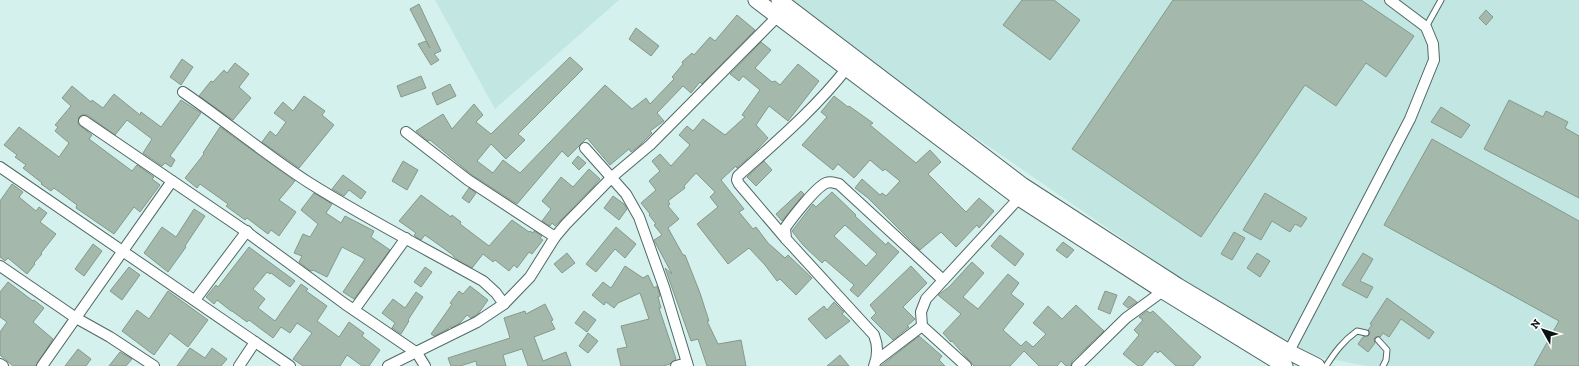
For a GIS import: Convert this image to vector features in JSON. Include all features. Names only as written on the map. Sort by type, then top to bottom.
[{"type":"main road","points":[[756,0],[1019,198],[1163,291],[1286,361],[1317,366]]},
{"type":"main road","points":[[780,0],[1022,185],[1178,286],[1286,361]]},
{"type":"street","points":[[1286,361],[1413,113],[1434,60],[1433,44],[1426,27],[1390,0]]},
{"type":"street","points":[[388,366],[417,353],[476,322],[504,304],[530,277],[555,237],[612,177],[650,145],[778,16]]},
{"type":"street","points":[[847,68],[824,96],[786,133],[738,176],[737,180],[786,239],[874,335],[876,342],[875,363]]},
{"type":"street","points":[[183,92],[270,156],[308,181],[353,209],[483,280],[504,304]]},
{"type":"street","points":[[84,121],[247,232],[354,310],[417,353],[425,366]]},
{"type":"street","points":[[406,132],[468,180],[555,237]]},
{"type":"street","points":[[584,148],[626,194],[639,217],[664,287],[688,364],[676,366]]},
{"type":"street","points":[[0,167],[290,366]]},
{"type":"street","points":[[42,366],[124,252],[172,181]]},
{"type":"street","points":[[786,239],[785,228],[796,211],[824,183],[832,182],[839,184],[943,280]]},
{"type":"street","points":[[966,366],[922,326],[921,312],[926,299],[1019,198]]},
{"type":"street","points":[[195,300],[247,232]]},
{"type":"street","points":[[354,310],[406,238]]},
{"type":"street","points":[[0,266],[76,318],[110,337],[154,366]]},
{"type":"street","points":[[1077,366],[1126,318],[1163,291]]},
{"type":"street","points":[[875,363],[922,326]]},
{"type":"street","points":[[239,366],[255,342]]},
{"type":"lane","points":[[1426,27],[1441,0]]},
{"type":"lane","points":[[1326,366],[1337,349],[1347,339],[1357,331],[1366,333]]},
{"type":"lane","points":[[1378,340],[1387,350],[1386,360],[1383,366]]},
{"type":"shaded area","points":[[435,0],[619,0],[495,109]]},
{"type":"shaded area","points":[[776,0],[1579,0],[1579,366],[1367,366],[1286,351]]},
{"type":"building","points":[[1022,0],[1054,0],[1080,20],[1050,60],[1003,25]]},
{"type":"building","points":[[1173,0],[1361,0],[1414,36],[1386,77],[1366,63],[1336,106],[1305,85],[1201,237],[1072,149]]},
{"type":"building","points":[[419,4],[441,51],[434,54],[439,60],[431,65],[418,44],[426,41],[430,48],[410,9]]},
{"type":"building","points":[[1486,10],[1493,17],[1486,25],[1479,18]]},
{"type":"building","points":[[737,15],[755,30],[702,84],[700,82],[691,93],[683,86],[657,113],[664,121],[650,131],[652,133],[640,145],[631,152],[629,149],[610,165],[587,138],[568,157],[562,151],[517,204],[472,175],[430,140],[428,141],[416,131],[443,114],[452,129],[474,104],[483,115],[476,122],[491,134],[570,57],[583,69],[518,134],[525,140],[506,159],[491,144],[477,161],[493,173],[503,160],[520,173],[605,85],[632,109],[646,98],[650,104],[674,79],[672,77],[683,64],[682,62],[692,53],[694,55],[710,37],[715,41]]},
{"type":"building","points":[[636,28],[659,46],[651,56],[629,39]]},
{"type":"building","points":[[761,42],[771,50],[755,68],[772,82],[775,81],[780,85],[798,64],[819,81],[788,121],[769,106],[756,125],[768,138],[737,168],[736,166],[721,180],[744,209],[739,212],[753,229],[756,227],[768,243],[785,258],[788,255],[812,278],[796,295],[780,279],[777,281],[765,265],[749,248],[728,264],[697,224],[718,207],[710,197],[715,192],[696,173],[684,186],[685,188],[668,201],[670,204],[668,206],[679,219],[668,228],[683,255],[685,255],[700,293],[709,321],[707,321],[718,344],[741,340],[746,366],[707,366],[698,339],[691,341],[665,268],[672,274],[654,240],[662,235],[654,225],[656,224],[649,215],[650,214],[641,203],[656,190],[649,181],[660,171],[652,161],[660,154],[671,166],[690,145],[679,135],[687,126],[693,131],[703,119],[725,135],[745,117],[742,115],[760,90],[743,76],[739,81],[730,74]]},
{"type":"building","points":[[182,59],[193,67],[181,85],[170,77]]},
{"type":"building","points":[[235,63],[249,74],[239,87],[251,98],[233,120],[199,96],[211,81],[213,82],[224,70],[227,73]]},
{"type":"building","points":[[421,76],[426,88],[401,97],[397,86]]},
{"type":"building","points":[[450,84],[456,96],[437,105],[432,93]]},
{"type":"building","points":[[72,86],[91,102],[92,100],[103,108],[114,94],[140,115],[141,112],[161,127],[181,100],[201,113],[170,156],[175,160],[171,167],[165,163],[162,166],[143,153],[152,139],[127,120],[115,135],[87,115],[82,115],[79,117],[78,124],[92,135],[89,139],[132,171],[137,165],[154,177],[152,179],[160,185],[140,212],[134,207],[114,234],[76,208],[77,205],[54,188],[51,191],[41,184],[42,183],[23,168],[26,165],[15,157],[17,155],[4,145],[19,127],[59,157],[69,143],[55,131],[58,127],[55,125],[71,106],[62,98]]},
{"type":"building","points":[[304,96],[325,111],[322,115],[334,125],[299,168],[262,142],[270,131],[276,136],[286,122],[274,113],[283,102],[293,111]]},
{"type":"building","points":[[834,96],[873,123],[870,125],[916,163],[930,150],[941,162],[928,174],[966,212],[979,198],[994,211],[979,228],[977,225],[956,247],[941,232],[920,250],[868,198],[855,188],[862,179],[880,195],[882,193],[886,196],[900,181],[885,169],[883,171],[870,160],[854,178],[838,164],[833,170],[802,145],[827,117],[821,112]]},
{"type":"building","points":[[1509,100],[1543,117],[1546,111],[1568,122],[1565,128],[1579,136],[1579,198],[1484,149]]},
{"type":"building","points":[[1441,107],[1470,125],[1461,138],[1431,122]]},
{"type":"building","points":[[220,127],[295,181],[279,200],[296,212],[279,236],[271,230],[268,234],[247,218],[245,220],[226,206],[228,204],[200,184],[197,188],[185,178],[204,154],[203,153]]},
{"type":"building","points":[[1432,139],[1579,221],[1579,366],[1534,366],[1559,321],[1384,225]]},
{"type":"building","points":[[578,156],[586,163],[579,170],[572,163]]},
{"type":"building","points":[[403,161],[418,170],[407,190],[392,181]]},
{"type":"building","points":[[764,161],[772,170],[756,186],[747,177]]},
{"type":"building","points":[[589,169],[600,179],[593,187],[555,226],[552,223],[550,226],[542,221],[551,209],[542,201],[561,177],[573,187]]},
{"type":"building","points":[[343,175],[366,192],[361,199],[349,190],[344,196],[332,189]]},
{"type":"building","points":[[12,184],[23,192],[19,197],[36,211],[39,207],[47,213],[40,222],[56,234],[27,274],[8,258],[5,261],[0,257],[0,201]]},
{"type":"building","points":[[469,188],[476,193],[469,203],[462,198]]},
{"type":"building","points":[[801,191],[804,194],[782,221],[776,214]]},
{"type":"building","points":[[832,192],[886,245],[888,242],[899,252],[858,297],[850,290],[854,285],[825,260],[822,263],[803,245],[792,231],[813,204],[816,207]],"holes":[[[845,225],[877,254],[866,266],[834,236]]]},
{"type":"building","points":[[314,193],[332,204],[326,213],[341,223],[345,216],[374,231],[371,237],[390,250],[354,299],[343,292],[365,259],[342,247],[327,277],[313,270],[309,270],[299,262],[302,256],[294,253],[303,234],[310,237],[318,224],[301,210]]},
{"type":"building","points":[[1265,193],[1307,218],[1301,227],[1295,224],[1290,232],[1272,221],[1261,240],[1243,230]]},
{"type":"building","points":[[421,195],[451,217],[452,215],[461,222],[460,224],[489,246],[512,220],[529,232],[530,231],[533,233],[534,231],[542,236],[540,238],[543,240],[532,254],[529,252],[517,268],[514,265],[509,271],[495,260],[493,262],[483,254],[472,268],[459,261],[425,235],[421,240],[417,238],[414,235],[416,233],[399,221]]},
{"type":"building","points":[[613,196],[624,204],[627,209],[619,220],[604,208]]},
{"type":"building","points":[[194,209],[205,216],[185,246],[186,247],[168,272],[144,253],[162,227],[176,237]]},
{"type":"building","points":[[616,227],[636,244],[625,258],[615,249],[596,272],[586,264]]},
{"type":"building","points":[[1234,232],[1245,238],[1232,260],[1221,254]]},
{"type":"building","points":[[1000,235],[1024,254],[1015,266],[991,246]]},
{"type":"building","points":[[1063,242],[1074,250],[1067,258],[1056,250]]},
{"type":"building","points":[[93,244],[102,251],[84,276],[75,269]]},
{"type":"building","points":[[249,247],[295,281],[290,287],[271,273],[270,274],[267,272],[253,289],[265,299],[258,308],[275,321],[301,284],[308,289],[306,291],[327,306],[317,321],[339,337],[349,322],[364,333],[362,336],[380,350],[369,366],[362,366],[347,355],[340,366],[303,366],[293,359],[312,333],[297,323],[290,333],[281,327],[273,338],[249,320],[247,322],[217,300],[214,304],[206,297],[216,285],[218,287]]},
{"type":"building","points":[[567,253],[575,263],[562,273],[554,264]]},
{"type":"building","points":[[1257,253],[1270,261],[1260,277],[1247,268]]},
{"type":"building","points":[[1363,253],[1373,259],[1360,281],[1373,287],[1367,298],[1342,285]]},
{"type":"building","points":[[972,262],[984,273],[963,297],[978,309],[1008,274],[1019,283],[1011,294],[1024,304],[1003,330],[1021,346],[1026,341],[1033,347],[1046,334],[1033,323],[1048,306],[1062,319],[1076,305],[1104,331],[1072,361],[1071,366],[1066,366],[1061,361],[1057,366],[1039,366],[1024,351],[1010,366],[974,366],[943,333],[961,314],[938,295],[949,287]]},
{"type":"building","points":[[625,266],[643,278],[648,275],[654,288],[657,286],[660,296],[658,297],[661,308],[659,308],[676,359],[670,364],[663,366],[621,366],[617,349],[627,347],[621,326],[649,319],[640,293],[618,303],[614,308],[606,302],[604,305],[592,295],[603,282],[611,288]]},
{"type":"building","points":[[911,266],[927,283],[903,307],[915,319],[907,326],[909,327],[893,340],[871,318],[876,313],[870,305]]},
{"type":"building","points":[[129,267],[140,275],[122,300],[110,291]]},
{"type":"building","points":[[425,267],[432,272],[421,287],[414,282]]},
{"type":"building","points":[[8,282],[44,308],[33,322],[53,339],[36,366],[13,366],[0,355],[0,332],[7,322],[0,317],[0,292]]},
{"type":"building","points":[[470,286],[488,300],[478,314],[471,318],[467,315],[460,323],[451,328],[450,326],[448,329],[434,336],[431,334],[452,304],[450,303],[459,291],[463,294]]},
{"type":"building","points":[[168,291],[208,320],[188,347],[170,333],[154,355],[122,331],[137,310],[149,319]]},
{"type":"building","points":[[1105,291],[1117,295],[1110,314],[1098,309]]},
{"type":"building","points":[[416,292],[423,297],[401,334],[392,328],[395,323],[382,313],[393,299],[405,308]]},
{"type":"building","points":[[1129,296],[1137,302],[1128,308],[1123,304]]},
{"type":"building","points":[[1387,298],[1434,332],[1429,339],[1401,319],[1389,337],[1383,333],[1380,337],[1375,337],[1375,343],[1368,352],[1358,344],[1363,337],[1369,335],[1370,332],[1368,330],[1372,325],[1370,324]]},
{"type":"building","points":[[834,302],[844,312],[842,314],[850,321],[826,339],[808,319],[824,306],[827,310]]},
{"type":"building","points":[[545,304],[553,320],[551,321],[555,329],[534,337],[543,361],[566,352],[571,366],[528,366],[522,349],[503,355],[506,366],[477,366],[476,361],[460,366],[451,366],[448,358],[510,338],[504,318],[525,311],[526,314]]},
{"type":"building","points":[[584,311],[596,320],[587,332],[575,323]]},
{"type":"building","points":[[1147,311],[1150,313],[1153,311],[1201,357],[1193,366],[1176,366],[1160,351],[1158,353],[1155,351],[1142,366],[1138,366],[1123,354],[1139,335],[1134,330],[1143,320],[1139,317]]},
{"type":"building","points":[[588,333],[598,341],[588,353],[579,346]]},
{"type":"building","points":[[919,336],[942,356],[939,360],[945,366],[881,366]]},
{"type":"building","points":[[190,348],[205,358],[212,348],[227,359],[221,366],[177,366]]},
{"type":"building","points":[[78,349],[91,359],[86,366],[65,366]]},
{"type":"building","points":[[120,352],[132,359],[126,366],[109,366]]},
{"type":"building","points":[[840,355],[849,366],[827,366]]}]
